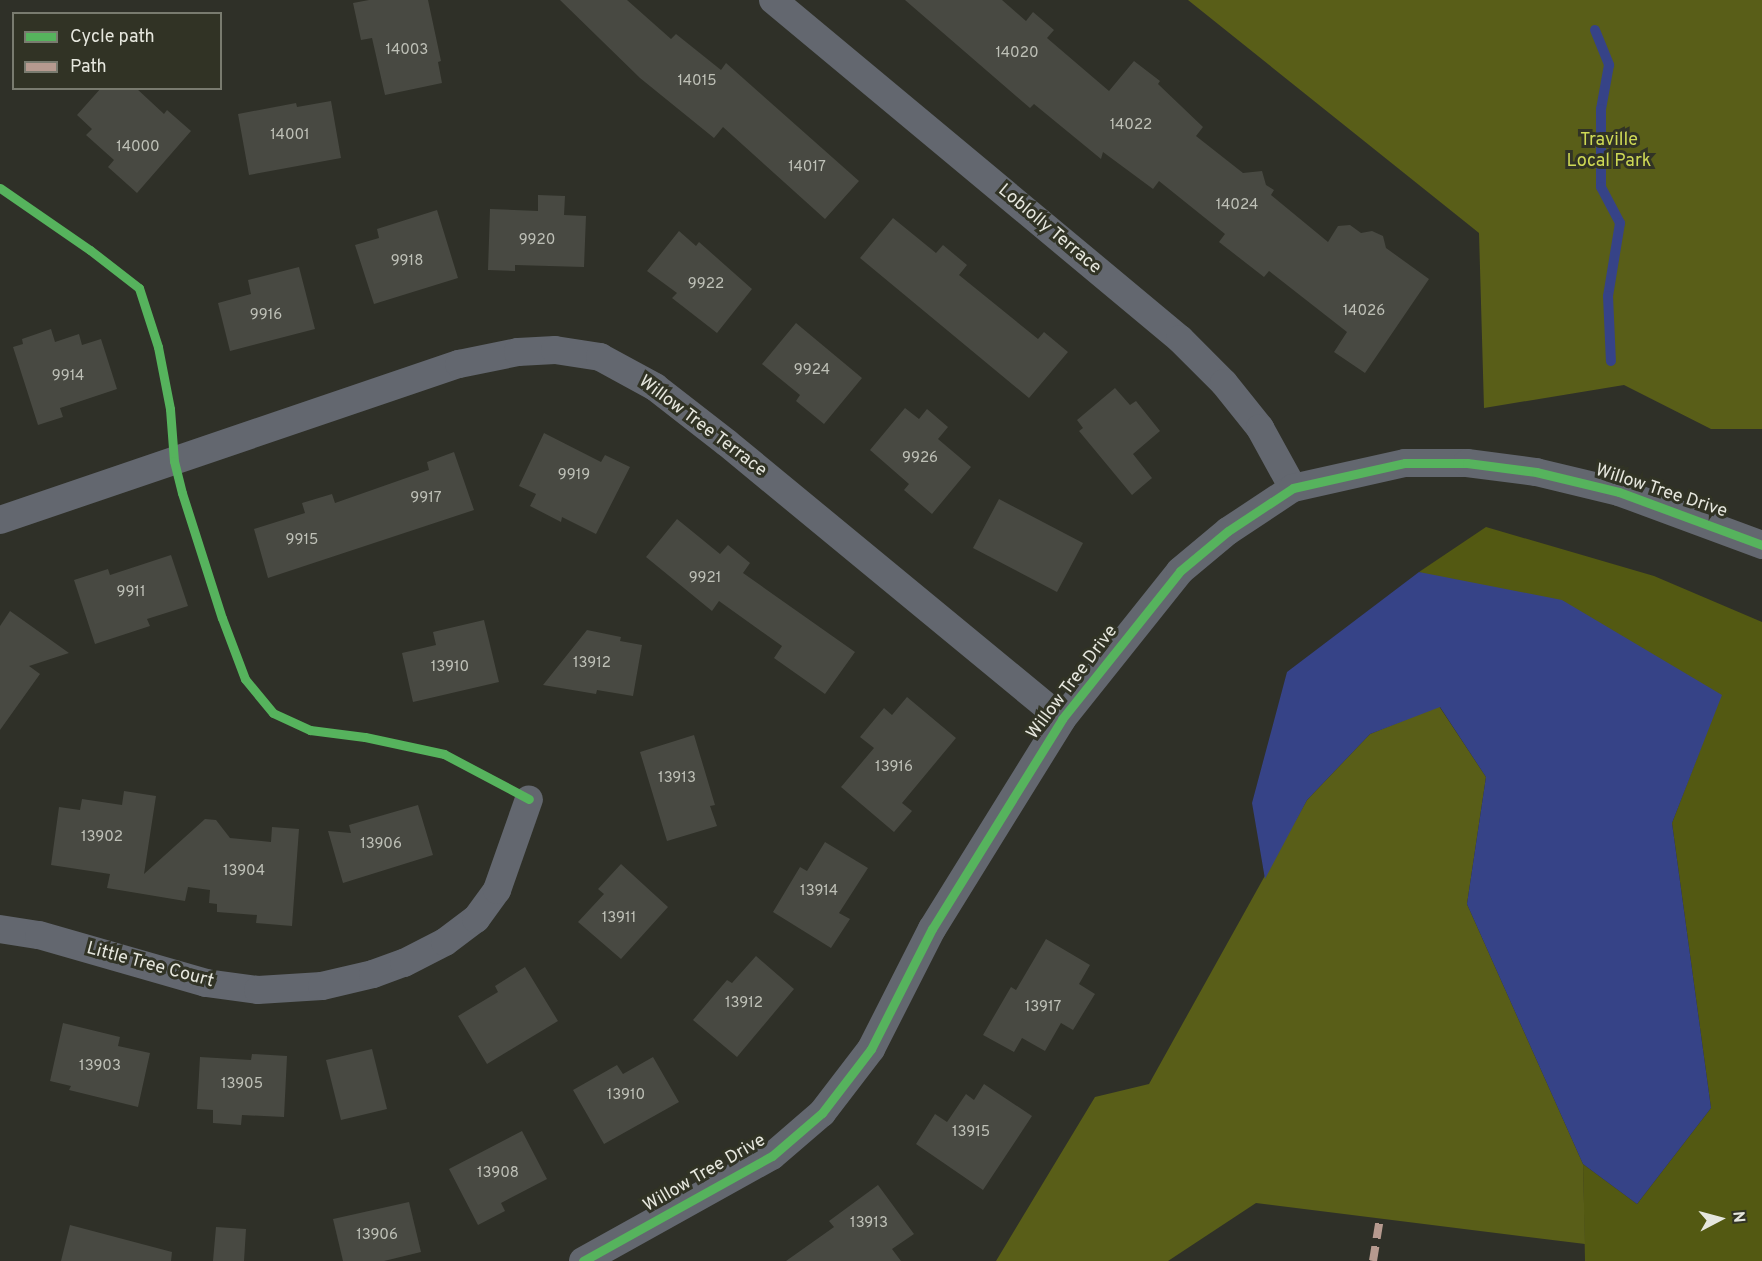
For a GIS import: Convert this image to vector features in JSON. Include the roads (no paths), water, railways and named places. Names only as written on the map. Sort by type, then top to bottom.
[{"type":"street","name":"Loblolly Terrace","points":[[773,0],[1180,339],[1224,383],[1260,428],[1293,488]]},
{"type":"street","name":"Willow Tree Terrace","points":[[0,520],[459,364],[518,352],[555,350],[600,357],[655,387],[727,443],[1062,719]]},
{"type":"street","name":"Willow Tree Drive","points":[[583,1261],[772,1156],[822,1113],[871,1049],[932,929],[1062,719],[1180,571],[1228,531],[1293,488],[1405,464],[1467,463],[1536,472],[1619,492],[1762,545]]},
{"type":"street","name":"Little Tree Court","points":[[0,929],[39,935],[206,983],[258,990],[322,986],[373,974],[404,963],[445,942],[476,919],[497,890],[529,799]]},
{"type":"water","points":[[1419,572],[1562,600],[1722,695],[1672,823],[1711,1108],[1637,1204],[1583,1164],[1467,904],[1486,777],[1440,707],[1370,734],[1307,800],[1265,879],[1252,803],[1287,672]]},
{"type":"waterway","points":[[1595,30],[1609,65],[1601,109],[1601,187],[1620,223],[1608,296],[1611,361]]},
{"type":"park label","name":"Traville Local Park","points":[[1609,152]]}]
